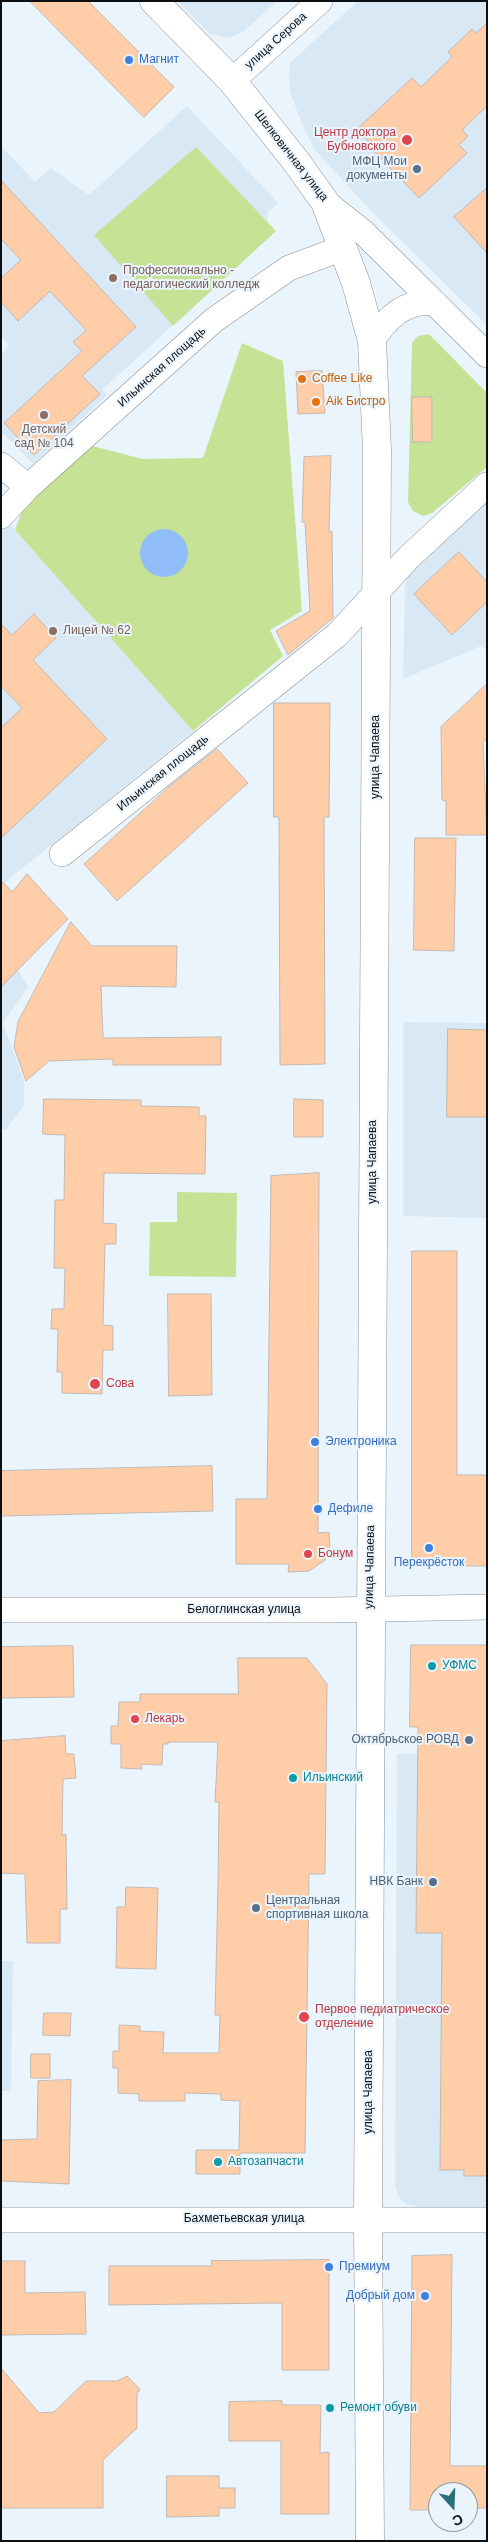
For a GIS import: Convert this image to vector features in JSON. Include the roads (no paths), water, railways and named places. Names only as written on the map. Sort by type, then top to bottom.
[{"type":"street","name":"Шелковичная улица","points":[[154,1],[232,81],[295,160],[325,202],[363,232],[487,355]]},
{"type":"street","name":"улица Серова","points":[[232,81],[320,1]]},
{"type":"street","points":[[325,202],[356,283],[372,341],[377,450],[376,592]]},
{"type":"street","name":"Ильинская площадь","points":[[1,516],[28,487],[214,320],[289,268],[343,248]]},
{"type":"street","points":[[372,341],[381,327],[404,307],[424,301],[435,303]]},
{"type":"street","points":[[1,465],[28,487]]},
{"type":"street","name":"Ильинская площадь","points":[[62,854],[337,635],[409,557],[487,485]]},
{"type":"street","name":"улица Чапаева","points":[[370,2541],[368,2218],[376,592]]},
{"type":"street","name":"Белоглинская улица","points":[[1,1610],[370,1610],[487,1608]]},
{"type":"street","name":"Бахметьевская улица","points":[[1,2220],[368,2218],[487,2220]]},
{"type":"water","points":[[159,529],[169,529],[178,533],[184,539],[187,544],[187,562],[178,573],[169,577],[159,577],[150,573],[144,567],[140,558],[140,548],[144,539],[150,533]]},
{"type":"place","name":"Магнит","points":[[129,60]]},
{"type":"place","name":"Центр доктора Бубновского","points":[[407,140]]},
{"type":"place","name":"МФЦ Мои документы","points":[[417,169]]},
{"type":"place","name":"Профессионально - педагогический колледж","points":[[113,278]]},
{"type":"place","name":"Coffee Like","points":[[302,379]]},
{"type":"place","name":"Aik Бистро","points":[[316,402]]},
{"type":"place","name":"Детский сад № 104","points":[[44,415]]},
{"type":"place","name":"Лицей № 62","points":[[53,631]]},
{"type":"place","name":"Сова","points":[[95,1384]]},
{"type":"place","name":"Электроника","points":[[315,1442]]},
{"type":"place","name":"Дефиле","points":[[318,1509]]},
{"type":"place","name":"Перекрёсток","points":[[429,1548]]},
{"type":"place","name":"Бонум","points":[[308,1554]]},
{"type":"place","name":"УФМС","points":[[432,1666]]},
{"type":"place","name":"Лекарь","points":[[135,1719]]},
{"type":"place","name":"Октябрьское РОВД","points":[[469,1740]]},
{"type":"place","name":"Ильинский","points":[[293,1778]]},
{"type":"place","name":"НВК Банк","points":[[433,1882]]},
{"type":"place","name":"Центральная спортивная школа","points":[[256,1908]]},
{"type":"place","name":"Первое педиатрическое отделение","points":[[304,2017]]},
{"type":"place","name":"Автозапчасти","points":[[218,2162]]},
{"type":"place","name":"Премиум","points":[[329,2267]]},
{"type":"place","name":"Добрый дом","points":[[425,2296]]},
{"type":"place","name":"Ремонт обуви","points":[[330,2408]]}]
